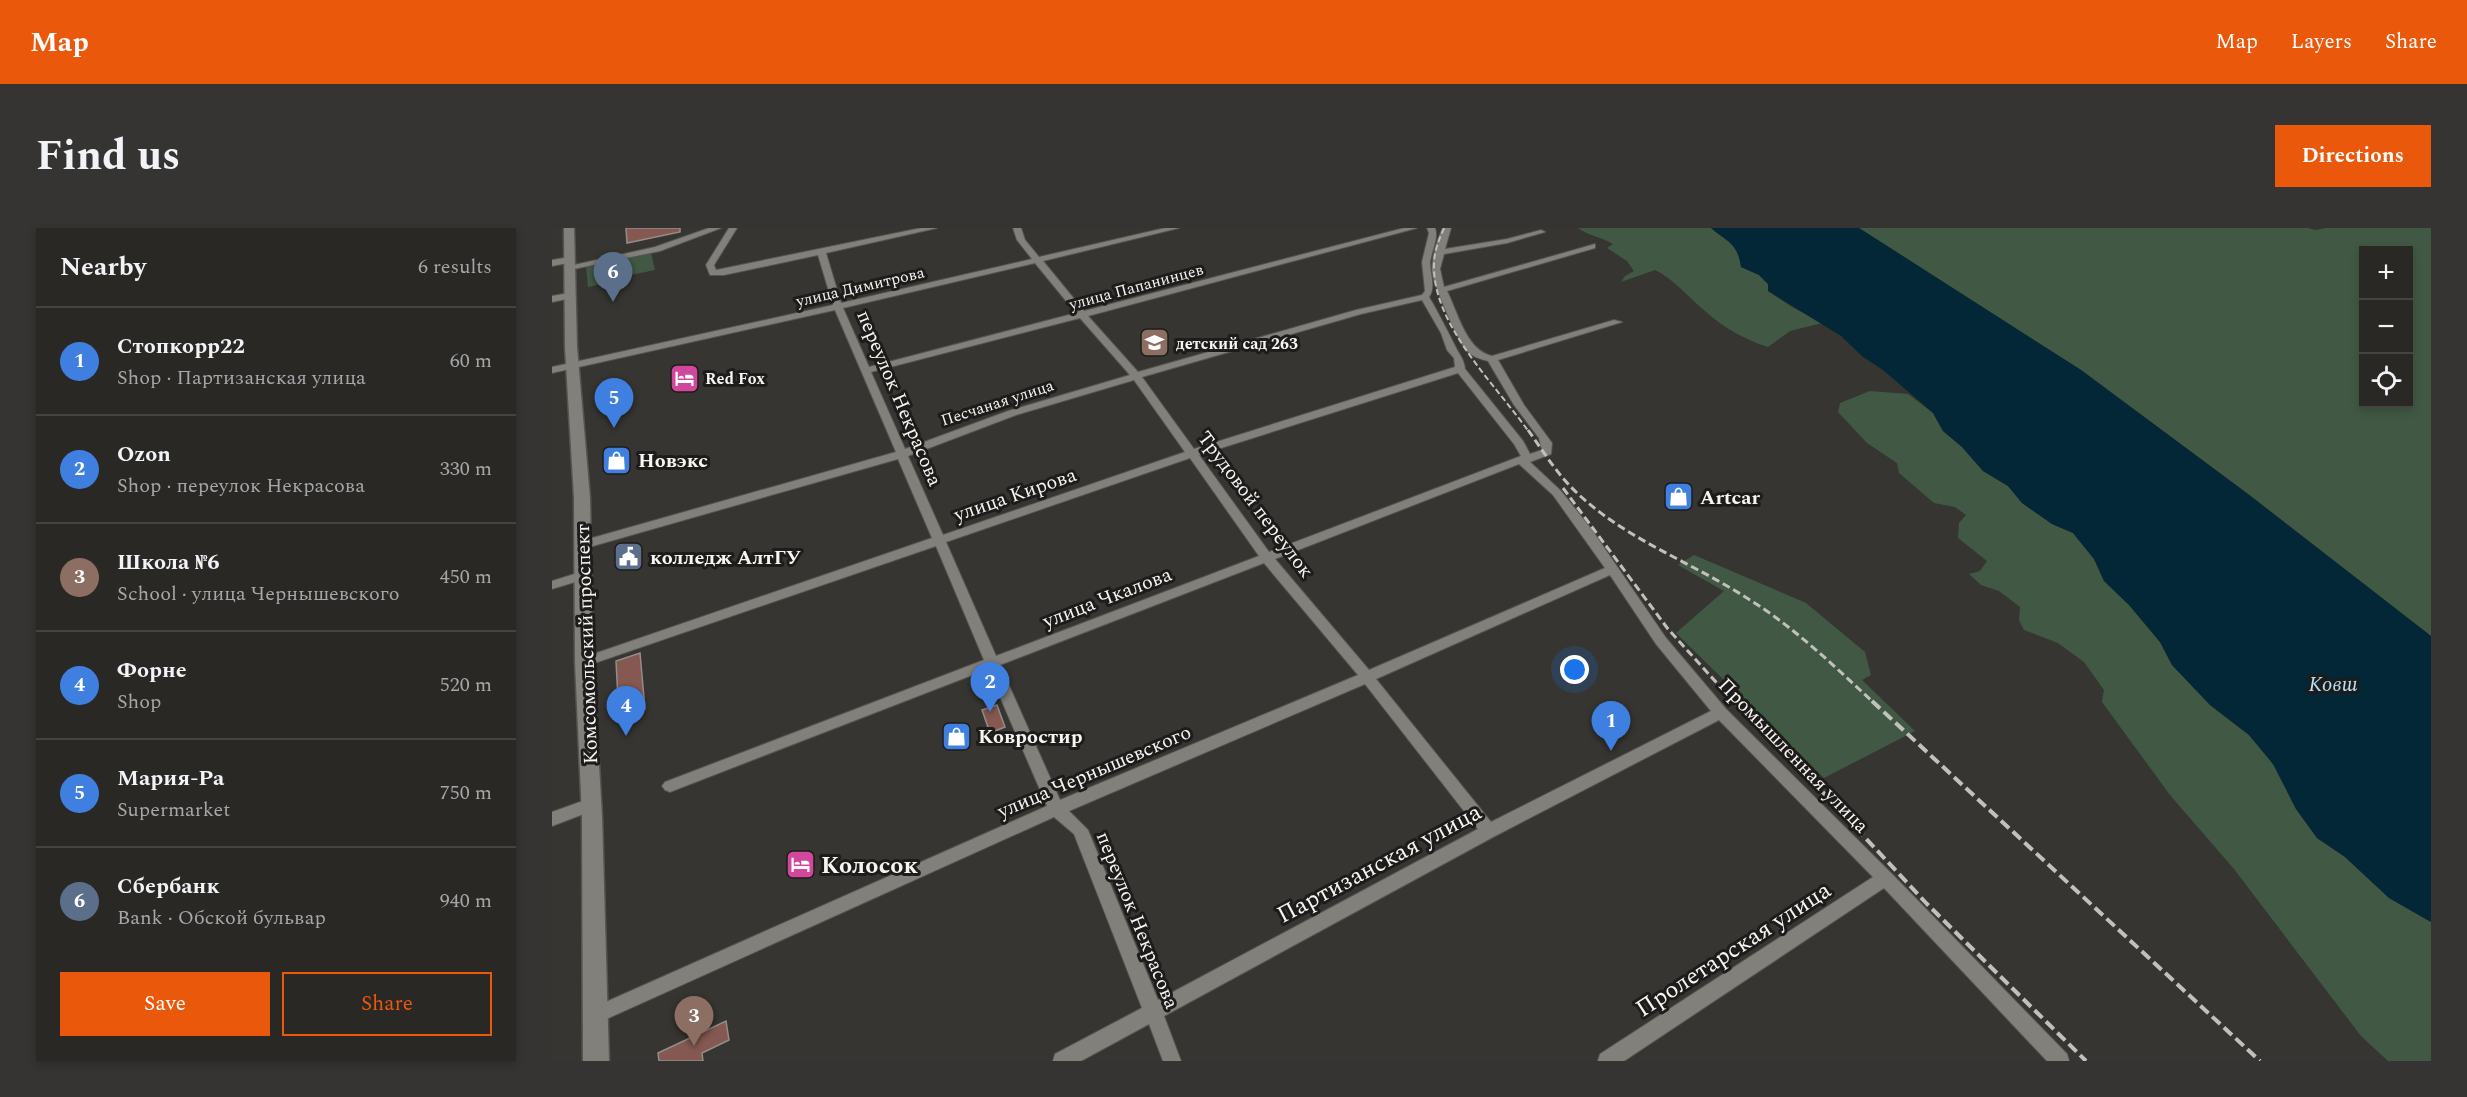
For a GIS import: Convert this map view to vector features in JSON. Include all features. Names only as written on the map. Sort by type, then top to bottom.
[{"type":"main road","name":"Комсомольский проспект","points":[[569,228],[569,296],[584,575],[584,662],[591,804],[596,1061]]},
{"type":"street","points":[[552,263],[570,264],[657,249],[717,228]]},
{"type":"street","points":[[733,228],[710,265],[711,271],[717,273],[933,228]]},
{"type":"street","name":"Трудовой переулок","points":[[1017,228],[1021,240],[1082,315],[1136,376],[1194,453],[1267,558],[1367,677],[1489,831]]},
{"type":"street","name":"улица Димитрова","points":[[552,370],[838,307],[1175,228]]},
{"type":"street","name":"улица Папанинцев","points":[[865,371],[1413,228]]},
{"type":"street","points":[[1425,297],[1429,291],[1425,260],[1426,249],[1433,233],[1431,228]]},
{"type":"street","points":[[1447,228],[1441,242],[1441,252],[1436,266],[1442,290],[1465,344],[1476,355],[1492,359],[1617,322]]},
{"type":"street","points":[[1441,252],[1507,241],[1541,232]]},
{"type":"street","points":[[1442,290],[1592,246]]},
{"type":"street","name":"переулок Некрасова","points":[[821,252],[838,307],[865,371],[1056,809],[1080,830],[1108,895],[1172,1061]]},
{"type":"street","points":[[552,299],[569,296]]},
{"type":"street","name":"Промышленная улица","points":[[1425,297],[1446,333],[1452,350],[1460,358],[1460,369],[1519,443],[1524,459],[1557,493],[1588,532],[1660,641],[1721,713],[1885,878],[2060,1061]]},
{"type":"street","name":"Песчаная улица","points":[[582,545],[902,454],[1012,413],[1136,376],[1359,312],[1425,297]]},
{"type":"street","name":"улица Чкалова","points":[[670,786],[1547,452],[1548,446],[1545,439],[1519,408],[1492,359]]},
{"type":"street","name":"улица Кирова","points":[[584,662],[1194,453],[1460,369]]},
{"type":"street","name":"улица Чернышевского","points":[[596,1015],[1056,809],[1611,570]]},
{"type":"street","points":[[552,585],[584,575]]},
{"type":"street","name":"Партизанская улица","points":[[1062,1061],[1489,831],[1721,713]]},
{"type":"street","points":[[552,819],[591,804]]},
{"type":"street","name":"Пролетарская улица","points":[[1607,1061],[1885,878]]},
{"type":"green space","points":[[1578,228],[1711,228],[1732,243],[1739,253],[1741,267],[1759,275],[1768,284],[1768,291],[1822,323],[1790,331],[1768,347],[1760,344],[1735,333],[1720,323],[1655,270],[1621,282],[1625,276],[1634,271],[1627,261],[1607,248],[1613,244]]},
{"type":"green space","points":[[1859,228],[2308,228],[2316,230],[2326,228],[2431,228],[2431,636],[2248,494],[2081,370]]},
{"type":"green space","points":[[651,253],[655,270],[606,280],[606,283],[588,287],[586,266]]},
{"type":"green space","points":[[1870,391],[1908,394],[1933,413],[1943,431],[1962,447],[1983,471],[2008,486],[2022,503],[2052,524],[2073,533],[2094,559],[2104,581],[2129,605],[2160,642],[2172,665],[2210,705],[2249,735],[2273,764],[2296,809],[2317,838],[2345,857],[2389,898],[2431,922],[2431,1061],[2388,1061],[2361,1036],[2234,869],[2170,795],[2102,702],[2104,690],[2084,662],[2058,643],[2024,630],[2019,620],[2020,607],[1999,591],[1981,585],[1969,574],[1980,571],[1987,561],[1958,538],[1959,523],[1966,515],[1955,507],[1934,503],[1899,473],[1897,463],[1867,443],[1838,412],[1840,403]]},
{"type":"green space","points":[[1694,555],[1806,603],[1865,652],[1871,675],[1862,680],[1915,731],[1824,778],[1676,633],[1724,591],[1678,565]]},
{"type":"water","name":"Ковш","points":[[1711,228],[1859,228],[2081,370],[2248,494],[2431,636],[2431,922],[2389,898],[2345,857],[2317,838],[2296,809],[2273,764],[2249,735],[2210,705],[2172,665],[2160,642],[2129,605],[2104,581],[2094,559],[2073,533],[2052,524],[2022,503],[2008,486],[1983,471],[1962,447],[1943,431],[1933,413],[1883,370],[1863,357],[1841,336],[1768,291],[1768,284],[1759,275],[1741,267],[1734,248]]},
{"type":"building","points":[[626,228],[680,228],[680,232],[627,243]]},
{"type":"building","points":[[640,653],[645,709],[619,718],[616,661]]},
{"type":"building","points":[[997,705],[1005,727],[990,733],[982,710]]},
{"type":"building","points":[[726,1021],[729,1040],[702,1053],[703,1061],[659,1061],[658,1053]]},
{"type":"railway","points":[[1444,228],[1436,250],[1434,264],[1436,287],[1443,309],[1468,353],[1529,432]]},
{"type":"railway","points":[[1528,430],[1563,478],[1595,509],[1616,524],[1728,586],[1767,611],[1814,648],[1873,702]]},
{"type":"railway","points":[[1563,488],[1668,629],[1734,702]]},
{"type":"railway","points":[[1733,701],[1817,786],[1927,904],[2086,1061]]},
{"type":"railway","points":[[1872,701],[2260,1061]]},
{"type":"place","name":"Сбербанк","points":[[613,302]]},
{"type":"place","name":"детский сад 263","points":[[1155,343]]},
{"type":"place","name":"Red Fox","points":[[684,378]]},
{"type":"place","name":"Мария-Ра","points":[[614,428]]},
{"type":"place","name":"Новэкс","points":[[617,460]]},
{"type":"place","name":"Artcar","points":[[1679,497]]},
{"type":"place","name":"колледж АлтГУ","points":[[629,557]]},
{"type":"place","name":"Ozon","points":[[990,712]]},
{"type":"place","name":"Форне","points":[[626,736]]},
{"type":"place","name":"Ковростир","points":[[957,736]]},
{"type":"place","name":"Стопкорр22","points":[[1611,751]]},
{"type":"place","name":"Колосок","points":[[800,865]]},
{"type":"place","name":"Школа №6","points":[[694,1046]]}]
